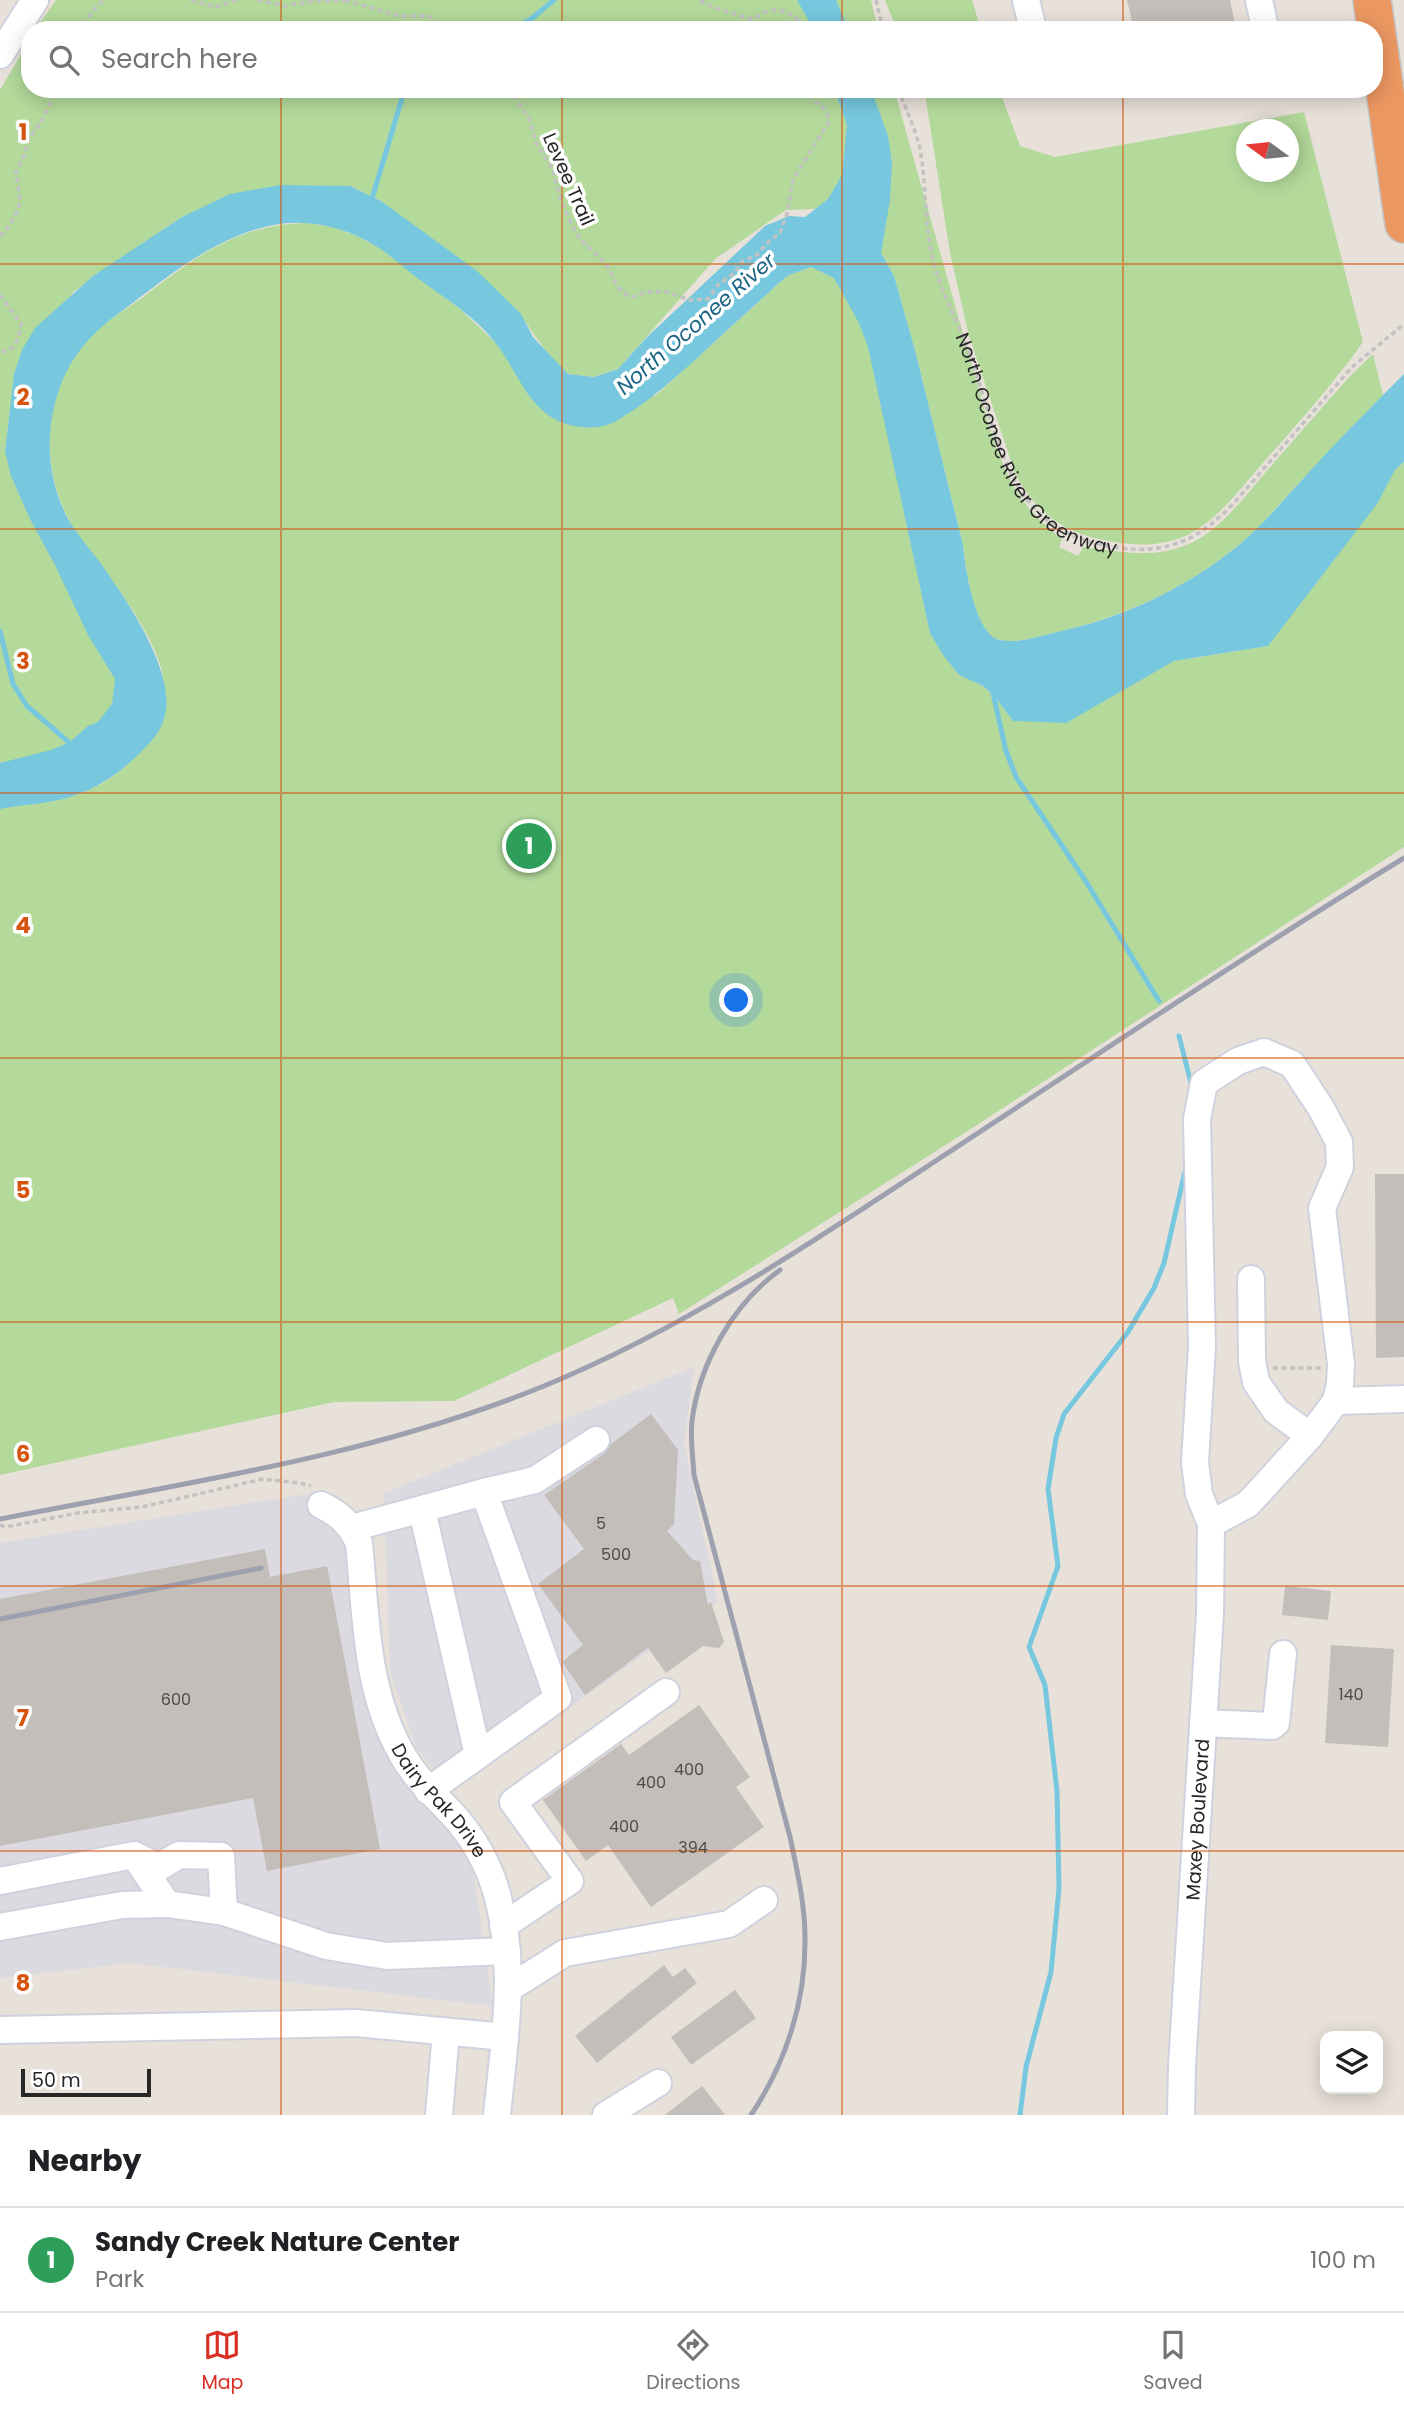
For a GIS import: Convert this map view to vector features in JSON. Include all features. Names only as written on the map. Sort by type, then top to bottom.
[{"type":"highway","points":[[1349,0],[1354,21]]},
{"type":"highway","points":[[1373,0],[1376,21]]},
{"type":"highway","points":[[1383,73],[1404,227]]},
{"type":"highway","points":[[1372,98],[1404,227]]},
{"type":"street","points":[[22,21],[35,0]]},
{"type":"street","points":[[1026,0],[1030,21]]},
{"type":"street","points":[[1259,0],[1264,21]]},
{"type":"street","points":[[0,55],[21,22]]},
{"type":"street","points":[[1264,1052],[1292,1064],[1321,1108],[1339,1142],[1340,1167],[1322,1208],[1341,1367],[1336,1401],[1310,1436],[1248,1504],[1211,1524],[1199,1494],[1195,1463],[1202,1346],[1197,1119],[1204,1083],[1238,1061],[1264,1052]]},
{"type":"street","points":[[1251,1279],[1253,1367],[1256,1382],[1276,1411],[1310,1436]]},
{"type":"street","points":[[1336,1401],[1404,1399]]},
{"type":"street","points":[[321,1505],[338,1514],[352,1528],[535,1480],[596,1440]]},
{"type":"street","points":[[428,1791],[558,1698],[484,1492]]},
{"type":"street","points":[[422,1510],[478,1755]]},
{"type":"street","name":"Maxey Boulevard","points":[[1181,2115],[1210,1614],[1211,1524]]},
{"type":"street","name":"Dairy Pak Drive","points":[[352,1528],[359,1543],[373,1678],[380,1703],[402,1755],[428,1791],[459,1822],[476,1846],[498,1899],[505,1938],[508,1989],[497,2115]]},
{"type":"street","points":[[1203,1723],[1272,1727],[1276,1723],[1283,1654]]},
{"type":"street","points":[[0,1927],[122,1905],[167,1904],[223,1912],[326,1946],[387,1956],[505,1938],[570,1881],[513,1802],[666,1692]]},
{"type":"street","points":[[0,1881],[134,1855],[159,1867],[179,1855],[221,1856],[223,1912]]},
{"type":"street","points":[[134,1855],[167,1904]]},
{"type":"street","points":[[508,1989],[565,1953],[729,1924],[764,1899]]},
{"type":"street","points":[[0,2030],[356,2023],[505,2037]]},
{"type":"street","points":[[439,2115],[446,2032]]},
{"type":"street","points":[[606,2115],[658,2083]]},
{"type":"path","points":[[87,21],[104,0]]},
{"type":"path","points":[[191,0],[215,7],[237,0]]},
{"type":"path","points":[[258,0],[284,6],[315,1],[346,1],[369,5],[399,16],[429,16],[436,21]]},
{"type":"path","points":[[700,0],[709,6],[732,11],[749,19],[773,10],[787,12],[800,21]]},
{"type":"path","points":[[876,0],[881,21]]},
{"type":"path","points":[[0,236],[18,211],[20,200],[16,172],[25,154],[27,141],[44,117],[52,98]]},
{"type":"path","name":"Levee Trail","points":[[515,98],[529,118],[538,148],[552,168],[572,226],[582,241],[607,265],[621,291],[632,297],[646,292],[663,291],[701,301],[708,299],[718,285],[743,261],[757,255],[783,230],[793,179],[829,122],[828,114],[813,98]]},
{"type":"path","name":"North Oconee River Greenway","points":[[902,98],[920,150],[933,260],[969,351],[1009,469],[1031,508],[1064,533],[1087,541],[1135,550],[1174,545],[1202,532],[1234,503],[1352,368],[1404,324]]},
{"type":"path","points":[[0,295],[21,324],[15,345],[9,351],[0,352]]},
{"type":"path","points":[[1253,1367],[1341,1367]]},
{"type":"path","points":[[0,1525],[6,1527],[78,1513],[142,1507],[262,1479],[300,1483],[317,1488],[321,1505]]},
{"type":"shaded area","points":[[694,1367],[684,1444],[718,1602],[451,1792],[416,1747],[390,1672],[384,1493]]},
{"type":"shaded area","points":[[307,1494],[356,1553],[371,1729],[472,1862],[493,2006],[130,1963],[0,1978],[0,1543]]},
{"type":"green space","points":[[56,0],[871,0],[876,21],[41,21]]},
{"type":"green space","points":[[885,0],[972,0],[978,21],[893,21]]},
{"type":"green space","points":[[21,54],[21,98],[897,98],[989,426],[1002,461],[1024,502],[1062,539],[1059,547],[1078,556],[1083,547],[1134,553],[1172,550],[1209,532],[1232,512],[1353,373],[1373,354],[1383,395],[1252,533],[1194,577],[1151,600],[1082,626],[1029,639],[1000,640],[991,636],[984,627],[973,599],[963,545],[915,350],[894,276],[881,253],[865,207],[786,210],[715,259],[618,369],[594,377],[568,374],[550,357],[526,323],[381,201],[350,186],[269,188],[182,217],[73,292],[11,400],[7,433],[114,650],[138,726],[117,758],[15,760],[0,763],[0,90]]},
{"type":"green space","points":[[925,98],[1002,98],[1020,146],[1055,157],[1236,124],[1236,182],[1299,182],[1299,119],[1265,119],[1304,112],[1363,342],[1317,401],[1241,489],[1200,528],[1166,542],[1133,544],[1085,535],[1049,516],[1030,497],[1015,473],[969,336],[950,253]]},
{"type":"green space","points":[[307,223],[333,227],[380,248],[459,308],[497,344],[538,405],[655,396],[787,276],[811,267],[844,241],[897,418],[897,475],[930,633],[959,675],[983,686],[1013,721],[1138,681],[1174,661],[1268,646],[1395,470],[1404,462],[1404,847],[977,1125],[679,1314],[673,1298],[454,1401],[334,1402],[0,1475],[0,801],[21,805],[37,802],[91,788],[113,777],[141,749],[163,686],[162,672],[154,648],[125,599],[81,539],[58,494],[50,443],[58,392],[67,369],[88,339],[184,267],[221,244],[240,236],[261,229]]},
{"type":"water","points":[[797,0],[836,0],[845,21],[809,21]]},
{"type":"water","name":"North Oconee River","points":[[837,98],[874,98],[888,136],[892,163],[890,200],[881,253],[894,276],[915,350],[963,545],[973,599],[984,626],[991,635],[1000,640],[1029,639],[1105,619],[1172,590],[1214,564],[1260,525],[1404,374],[1404,462],[1395,470],[1377,504],[1268,646],[1174,661],[1066,723],[1013,721],[983,686],[959,675],[930,633],[868,347],[859,323],[834,278],[811,267],[787,276],[693,362],[638,407],[613,423],[583,427],[556,420],[541,409],[528,394],[500,349],[478,324],[379,248],[331,227],[305,223],[279,224],[234,237],[174,272],[96,332],[78,352],[65,376],[55,403],[50,432],[51,462],[57,491],[68,519],[146,634],[163,677],[165,715],[159,730],[145,748],[101,784],[64,799],[0,809],[0,763],[51,750],[70,742],[88,726],[98,722],[112,704],[115,679],[88,635],[30,519],[11,476],[5,451],[14,374],[22,350],[35,328],[93,276],[182,217],[230,194],[280,185],[350,186],[381,201],[477,271],[521,314],[533,337],[568,374],[594,377],[618,369],[645,339],[765,226],[789,216],[805,217],[828,199],[842,175],[847,125]]},
{"type":"building","points":[[1127,0],[1230,0],[1234,21],[1132,21]]},
{"type":"building","points":[[1375,1174],[1404,1174],[1404,1357],[1376,1358]]},
{"type":"building","points":[[651,1414],[678,1450],[674,1524],[667,1531],[693,1560],[700,1561],[708,1605],[711,1602],[724,1642],[719,1648],[703,1646],[666,1673],[648,1648],[585,1695],[562,1662],[583,1645],[538,1584],[584,1549],[544,1495],[605,1453],[611,1444]]},
{"type":"building","points":[[265,1549],[270,1577],[327,1566],[380,1849],[267,1871],[253,1798],[0,1846],[0,1599]]},
{"type":"building","points":[[1285,1586],[1331,1591],[1328,1620],[1282,1615]]},
{"type":"building","points":[[1331,1645],[1394,1649],[1388,1747],[1325,1743]]},
{"type":"building","points":[[699,1705],[750,1777],[736,1787],[764,1827],[651,1907],[608,1845],[586,1861],[543,1800],[621,1744],[629,1755]]},
{"type":"building","points":[[664,1965],[673,1977],[685,1968],[697,1983],[597,2063],[575,2036]]},
{"type":"building","points":[[735,1990],[756,2018],[691,2065],[671,2037]]},
{"type":"building","points":[[702,2086],[725,2115],[665,2115]]},
{"type":"waterway","points":[[528,21],[554,0]]},
{"type":"waterway","points":[[371,202],[402,98]]},
{"type":"waterway","points":[[0,631],[13,684],[27,706],[72,745]]},
{"type":"waterway","points":[[993,693],[1006,751],[1016,777],[1085,880],[1159,1001]]},
{"type":"waterway","points":[[1179,1036],[1192,1087]]},
{"type":"waterway","points":[[1020,2115],[1026,2067],[1051,1972],[1059,1888],[1057,1791],[1045,1685],[1029,1647],[1058,1566],[1048,1489],[1056,1438],[1064,1414],[1128,1332],[1154,1288],[1164,1263],[1186,1167]]},
{"type":"railway","points":[[0,1519],[207,1480],[344,1450],[478,1411],[596,1363],[698,1311],[796,1252],[1229,968],[1404,858]]},
{"type":"railway","points":[[751,2115],[774,2074],[792,2031],[802,1985],[804,1913],[790,1837],[694,1475],[691,1428],[702,1378],[721,1337],[747,1300],[780,1270]]},
{"type":"railway","points":[[0,1619],[261,1568]]},
{"type":"place","name":"Sandy Creek Nature Center","points":[[529,846]]}]
